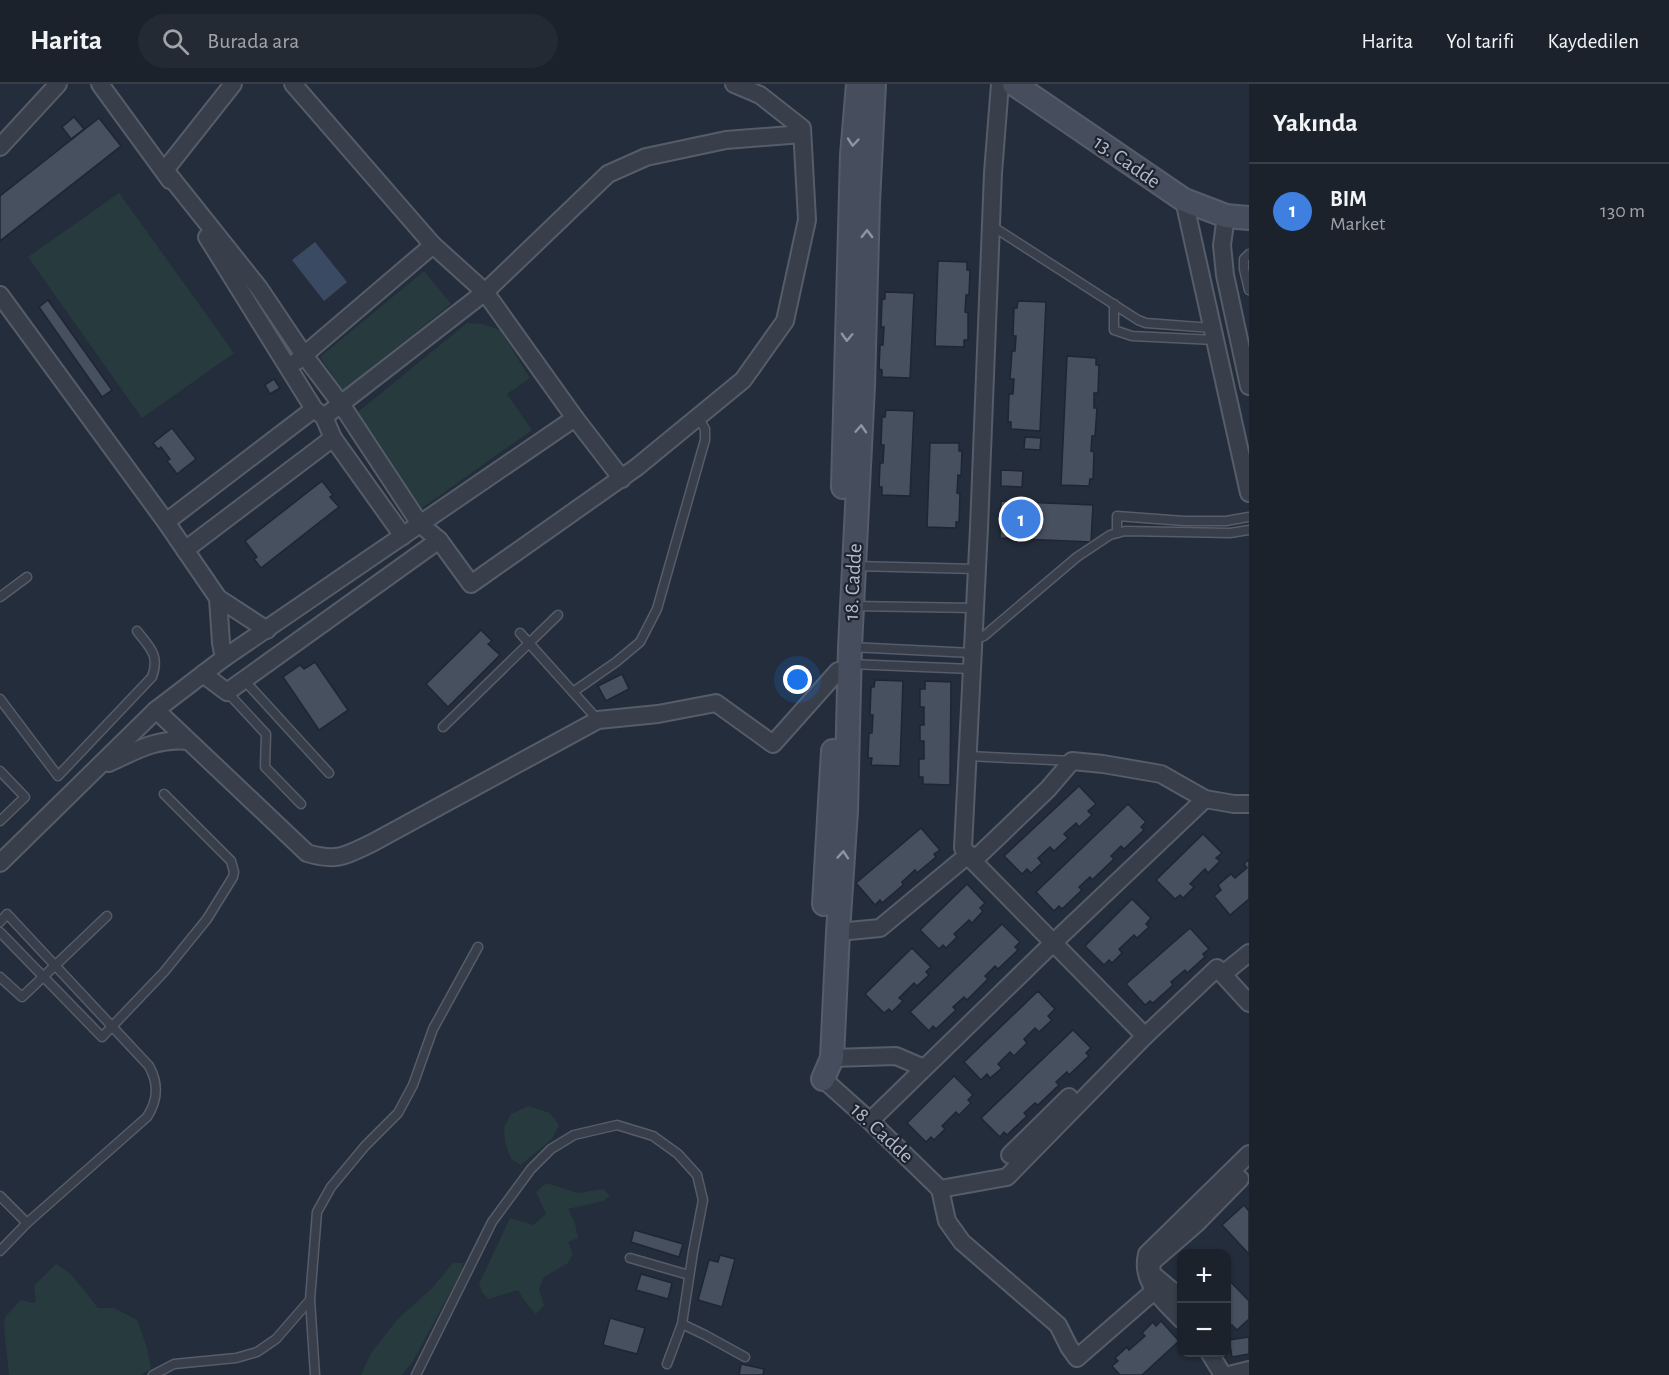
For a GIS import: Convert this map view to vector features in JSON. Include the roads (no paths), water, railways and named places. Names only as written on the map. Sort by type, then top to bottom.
[{"type":"street","points":[[0,147],[58,84]]},
{"type":"street","points":[[100,84],[165,171],[259,288],[304,355],[341,404],[420,524],[439,540],[471,584],[622,479],[743,380],[785,321],[807,220],[802,128],[760,95],[734,84]]},
{"type":"street","points":[[165,171],[233,84]]},
{"type":"street","points":[[293,84],[434,245],[485,292],[575,418],[622,479]]},
{"type":"street","name":"18. Cadde","points":[[823,1078],[832,1058],[846,811],[852,155],[858,84]]},
{"type":"street","name":"18. Cadde","points":[[874,84],[852,606],[829,805],[818,1038],[823,1078],[940,1189]]},
{"type":"street","points":[[1000,84],[991,226],[963,848],[1142,1033]]},
{"type":"street","name":"13. Cadde","points":[[1014,84],[1184,200],[1226,216],[1249,218]]},
{"type":"street","points":[[166,522],[319,413],[341,404],[485,292],[608,174],[646,157],[726,140],[802,134]]},
{"type":"street","points":[[165,171],[333,438],[403,536]]},
{"type":"street","points":[[1184,200],[1249,493]]},
{"type":"street","points":[[1226,216],[1222,245],[1226,275],[1249,387]]},
{"type":"street","points":[[289,368],[434,245]]},
{"type":"street","points":[[0,295],[166,522],[218,598],[267,630]]},
{"type":"street","points":[[0,863],[156,710],[224,658],[575,418]]},
{"type":"street","points":[[185,550],[333,438]]},
{"type":"street","points":[[203,675],[227,692],[439,540]]},
{"type":"street","points":[[366,560],[384,581]]},
{"type":"street","points":[[218,598],[220,643],[224,658]]},
{"type":"street","points":[[156,710],[308,853],[333,858],[344,856],[372,843],[598,720],[658,714],[716,703],[773,744],[846,660]]},
{"type":"street","points":[[95,770],[157,742],[188,741]]},
{"type":"street","points":[[838,932],[880,928],[971,857],[1048,789],[1072,761],[1161,774],[1205,799],[1249,804]]},
{"type":"street","points":[[870,1121],[1205,799]]},
{"type":"street","points":[[1223,974],[1249,953]]},
{"type":"street","points":[[1010,1155],[1142,1033],[1217,968],[1249,1003]]},
{"type":"street","points":[[1142,1033],[1007,1177],[940,1189],[947,1221],[962,1242],[1058,1325],[1077,1358],[1154,1291]]},
{"type":"street","points":[[832,1058],[896,1056],[924,1068]]},
{"type":"street","points":[[1177,1295],[1151,1273],[1152,1262],[1196,1224],[1240,1179],[1249,1154]]},
{"type":"street","points":[[1177,1315],[1154,1291],[1146,1276],[1144,1263],[1147,1254],[1240,1179]]},
{"type":"street","points":[[1212,1357],[1223,1375]]},
{"type":"street","points":[[1222,1357],[1223,1375]]},
{"type":"street","points":[[1230,1375],[1249,1370]]},
{"type":"lane","points":[[991,226],[1138,320],[1213,334]]},
{"type":"lane","points":[[1249,254],[1244,259],[1249,290]]},
{"type":"lane","points":[[1114,304],[1114,330],[1132,336],[1213,334]]},
{"type":"lane","points":[[573,692],[640,642],[657,609],[705,440],[705,429],[698,417]]},
{"type":"lane","points":[[1117,533],[1117,516],[1184,521],[1226,521],[1249,517]]},
{"type":"lane","points":[[973,654],[984,636],[1077,557],[1110,535],[1125,531],[1230,532],[1249,530]]},
{"type":"lane","points":[[854,566],[977,570]]},
{"type":"lane","points":[[0,597],[27,577]]},
{"type":"lane","points":[[852,606],[975,608]]},
{"type":"lane","points":[[442,727],[558,615]]},
{"type":"lane","points":[[0,699],[58,776],[152,677],[155,664],[154,654],[137,631]]},
{"type":"lane","points":[[520,633],[598,720]]},
{"type":"lane","points":[[846,660],[973,654]]},
{"type":"lane","points":[[846,660],[973,654]]},
{"type":"lane","points":[[244,680],[329,773]]},
{"type":"lane","points":[[227,692],[266,734],[266,767],[301,804]]},
{"type":"lane","points":[[968,756],[1072,761]]},
{"type":"lane","points":[[0,771],[26,797],[0,821]]},
{"type":"lane","points":[[0,932],[102,1037],[171,963],[207,919],[233,877],[231,861],[164,794]]},
{"type":"lane","points":[[0,922],[7,914],[113,1027],[149,1066],[157,1090],[153,1109],[147,1117],[27,1223],[0,1251]]},
{"type":"lane","points":[[0,977],[22,997],[107,916]]},
{"type":"lane","points":[[315,1375],[310,1300],[317,1212],[331,1187],[365,1146],[398,1113],[413,1085],[434,1029],[478,947]]},
{"type":"lane","points":[[416,1375],[492,1222],[531,1169],[551,1149],[574,1135],[617,1125],[653,1136],[678,1154],[697,1175],[703,1200],[682,1324],[667,1364]]},
{"type":"lane","points":[[0,1196],[27,1223]]},
{"type":"lane","points":[[630,1258],[689,1275]]},
{"type":"lane","points":[[153,1375],[174,1364],[236,1358],[257,1352],[276,1339],[310,1300]]},
{"type":"lane","points":[[682,1324],[746,1357]]},
{"type":"water","points":[[315,242],[347,282],[324,301],[292,260]]},
{"type":"place","name":"BIM","points":[[1021,519]]}]
